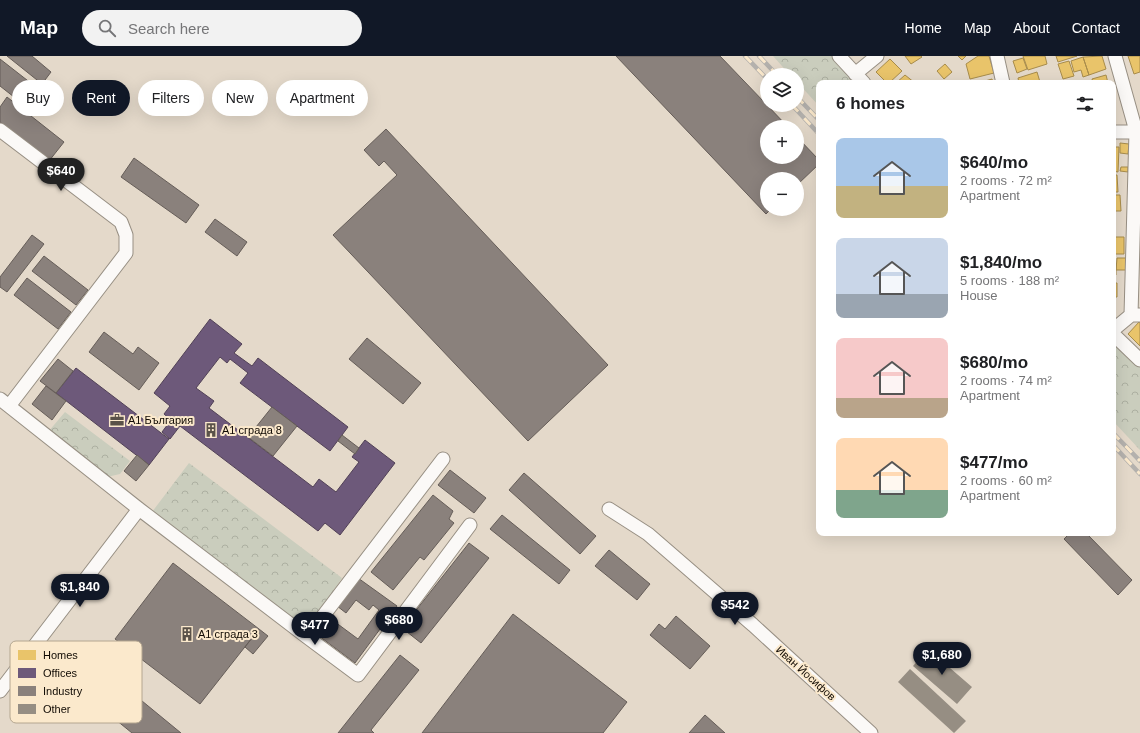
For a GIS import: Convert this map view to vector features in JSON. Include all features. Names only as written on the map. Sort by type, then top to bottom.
[{"type":"street","points":[[839,56],[860,78],[877,56]]},
{"type":"street","points":[[997,56],[1002,80]]},
{"type":"street","points":[[1115,56],[1138,131],[1136,315],[1116,328]]},
{"type":"street","points":[[0,130],[121,222],[126,235],[126,254],[5,403],[139,509],[358,675],[470,525]]},
{"type":"street","points":[[1116,132],[1138,131]]},
{"type":"street","points":[[1116,337],[1140,360]]},
{"type":"street","points":[[307,637],[443,459]]},
{"type":"street","points":[[38,641],[139,509]]},
{"type":"street","name":"Иван Йосифов","points":[[609,509],[648,534],[754,625],[871,733]]},
{"type":"street","points":[[0,691],[10,678]]},
{"type":"green space","points":[[773,56],[832,56],[855,80],[816,80],[816,103],[804,90],[804,68],[784,68]]},
{"type":"green space","points":[[1116,341],[1140,365],[1140,450],[1116,424]]},
{"type":"green space","points":[[65,412],[130,461],[120,474],[107,477],[48,432]]},
{"type":"green space","points":[[189,463],[342,578],[314,620],[298,625],[152,512]]},
{"type":"building: Homes","points":[[905,56],[921,56],[922,57],[911,64]]},
{"type":"building: Homes","points":[[958,56],[966,56],[962,60]]},
{"type":"building: Homes","points":[[978,56],[989,56],[994,73],[970,79],[966,64]]},
{"type":"building: Homes","points":[[1023,56],[1045,56],[1047,64],[1028,70]]},
{"type":"building: Homes","points":[[1056,56],[1077,56],[1058,62]]},
{"type":"building: Homes","points":[[1102,56],[1106,69],[1089,75],[1083,57]]},
{"type":"building: Homes","points":[[1128,56],[1140,56],[1140,72],[1134,74]]},
{"type":"building: Homes","points":[[1083,57],[1089,75],[1083,77],[1081,70],[1074,72],[1071,61]]},
{"type":"building: Homes","points":[[1023,58],[1027,69],[1017,73],[1013,61]]},
{"type":"building: Homes","points":[[890,59],[902,71],[892,80],[884,80],[876,72]]},
{"type":"building: Homes","points":[[1069,61],[1074,76],[1063,79],[1058,64]]},
{"type":"building: Homes","points":[[945,64],[952,72],[944,79],[937,71]]},
{"type":"building: Homes","points":[[1037,72],[1039,80],[1018,80],[1018,78]]},
{"type":"building: Homes","points":[[905,75],[911,80],[899,80]]},
{"type":"building: Homes","points":[[1106,75],[1107,80],[1092,80]]},
{"type":"building: Homes","points":[[1120,143],[1129,144],[1128,154],[1120,153]]},
{"type":"building: Homes","points":[[1116,147],[1119,147],[1118,172],[1116,172]]},
{"type":"building: Homes","points":[[1121,167],[1128,167],[1128,172],[1120,171]]},
{"type":"building: Homes","points":[[1116,175],[1117,175],[1118,192],[1116,192]]},
{"type":"building: Homes","points":[[1116,195],[1120,195],[1121,211],[1116,211]]},
{"type":"building: Homes","points":[[1116,237],[1124,237],[1124,254],[1116,254]]},
{"type":"building: Homes","points":[[1117,258],[1128,258],[1127,270],[1116,270]]},
{"type":"building: Homes","points":[[1116,283],[1117,283],[1116,297]]},
{"type":"building: Homes","points":[[1140,322],[1140,346],[1128,334]]},
{"type":"building: Offices","name":"А1 сграда 8","points":[[210,319],[242,344],[234,353],[252,366],[258,358],[348,427],[330,451],[240,383],[248,373],[230,359],[227,363],[220,357],[196,388],[214,401],[209,408],[313,487],[319,479],[336,492],[359,462],[352,457],[365,440],[395,463],[340,535],[325,523],[318,531],[180,426],[170,439],[162,432],[171,420],[164,414],[170,406],[154,393]]},
{"type":"building: Offices","name":"А1 България","points":[[76,368],[169,439],[149,465],[56,393]]},
{"type":"building: Industry","points":[[7,56],[32,56],[51,72],[45,80],[37,80]]},
{"type":"building: Industry","points":[[616,56],[720,56],[760,98],[760,112],[774,112],[781,120],[760,120],[760,164],[804,164],[804,144],[816,157],[816,167],[804,178],[804,172],[760,172],[760,208]]},
{"type":"building: Industry","points":[[0,59],[27,80],[12,80],[12,95],[0,86]]},
{"type":"building: Industry","points":[[7,97],[12,101],[12,116],[31,116],[64,142],[49,161],[0,122],[0,107]]},
{"type":"building: Industry","points":[[386,129],[608,365],[528,441],[333,235],[397,175],[384,161],[379,166],[364,150]]},
{"type":"building: Industry","points":[[134,158],[199,205],[186,223],[121,177]]},
{"type":"building: Industry","points":[[215,219],[247,242],[237,256],[205,232]]},
{"type":"building: Industry","points":[[32,235],[44,244],[7,292],[0,287],[0,277]]},
{"type":"building: Industry","points":[[44,256],[88,290],[76,305],[32,271]]},
{"type":"building: Industry","points":[[27,278],[71,312],[58,329],[14,295]]},
{"type":"building: Industry","points":[[104,332],[133,354],[138,347],[159,363],[139,390],[89,352]]},
{"type":"building: Industry","points":[[367,338],[421,383],[403,404],[349,359]]},
{"type":"building: Industry","points":[[58,359],[73,371],[56,393],[40,381]]},
{"type":"building: Industry","points":[[46,386],[66,401],[52,420],[32,404]]},
{"type":"building: Industry","points":[[272,407],[297,426],[273,456],[248,437]]},
{"type":"building: Industry","points":[[342,435],[359,448],[355,454],[338,441]]},
{"type":"building: Industry","points":[[137,455],[149,465],[136,481],[124,471]]},
{"type":"building: Industry","points":[[450,470],[486,498],[474,513],[438,485]]},
{"type":"building: Industry","points":[[524,473],[596,536],[580,554],[509,490]]},
{"type":"building: Industry","points":[[433,495],[453,511],[449,519],[454,523],[424,560],[420,557],[393,590],[371,572]]},
{"type":"building: Industry","points":[[502,515],[570,570],[559,584],[490,529]]},
{"type":"building: Industry","points":[[1067,536],[1089,536],[1132,580],[1118,595],[1064,539]]},
{"type":"building: Industry","points":[[469,543],[489,558],[421,643],[402,628]]},
{"type":"building: Industry","points":[[609,550],[650,584],[637,600],[595,566]]},
{"type":"building: Industry","name":"А1 сграда 3","points":[[173,563],[259,629],[200,704],[142,660],[142,641],[118,641],[115,639]]},
{"type":"building: Industry","points":[[358,578],[397,606],[355,663],[319,636],[331,619],[358,639],[379,610],[373,605],[369,610],[356,600],[346,613],[337,606]]},
{"type":"building: Industry","points":[[513,614],[627,702],[603,733],[422,733]]},
{"type":"building: Industry","points":[[676,616],[710,646],[690,669],[650,635],[659,624],[665,629]]},
{"type":"building: Industry","points":[[259,629],[268,636],[253,654],[245,647]]},
{"type":"building: Industry","points":[[400,655],[419,670],[371,730],[374,733],[338,733]]},
{"type":"building: Industry","points":[[142,701],[181,733],[132,733],[120,723],[142,723]]},
{"type":"building: Industry","points":[[705,715],[725,733],[689,733]]},
{"type":"building: Other","points":[[928,649],[972,687],[957,704],[913,666]]},
{"type":"building: Other","points":[[910,669],[966,721],[954,733],[898,682]]},
{"type":"railway","points":[[745,56],[760,72]]},
{"type":"railway","points":[[759,56],[770,68]]},
{"type":"railway","points":[[804,104],[816,117]]},
{"type":"railway","points":[[799,112],[816,131]]},
{"type":"railway","points":[[1116,436],[1140,461]]},
{"type":"railway","points":[[1116,448],[1140,474]]},
{"type":"place","name":"А1 България","points":[[117,420]]},
{"type":"place","name":"А1 сграда 8","points":[[211,430]]},
{"type":"place","name":"А1 сграда 3","points":[[187,634]]}]
